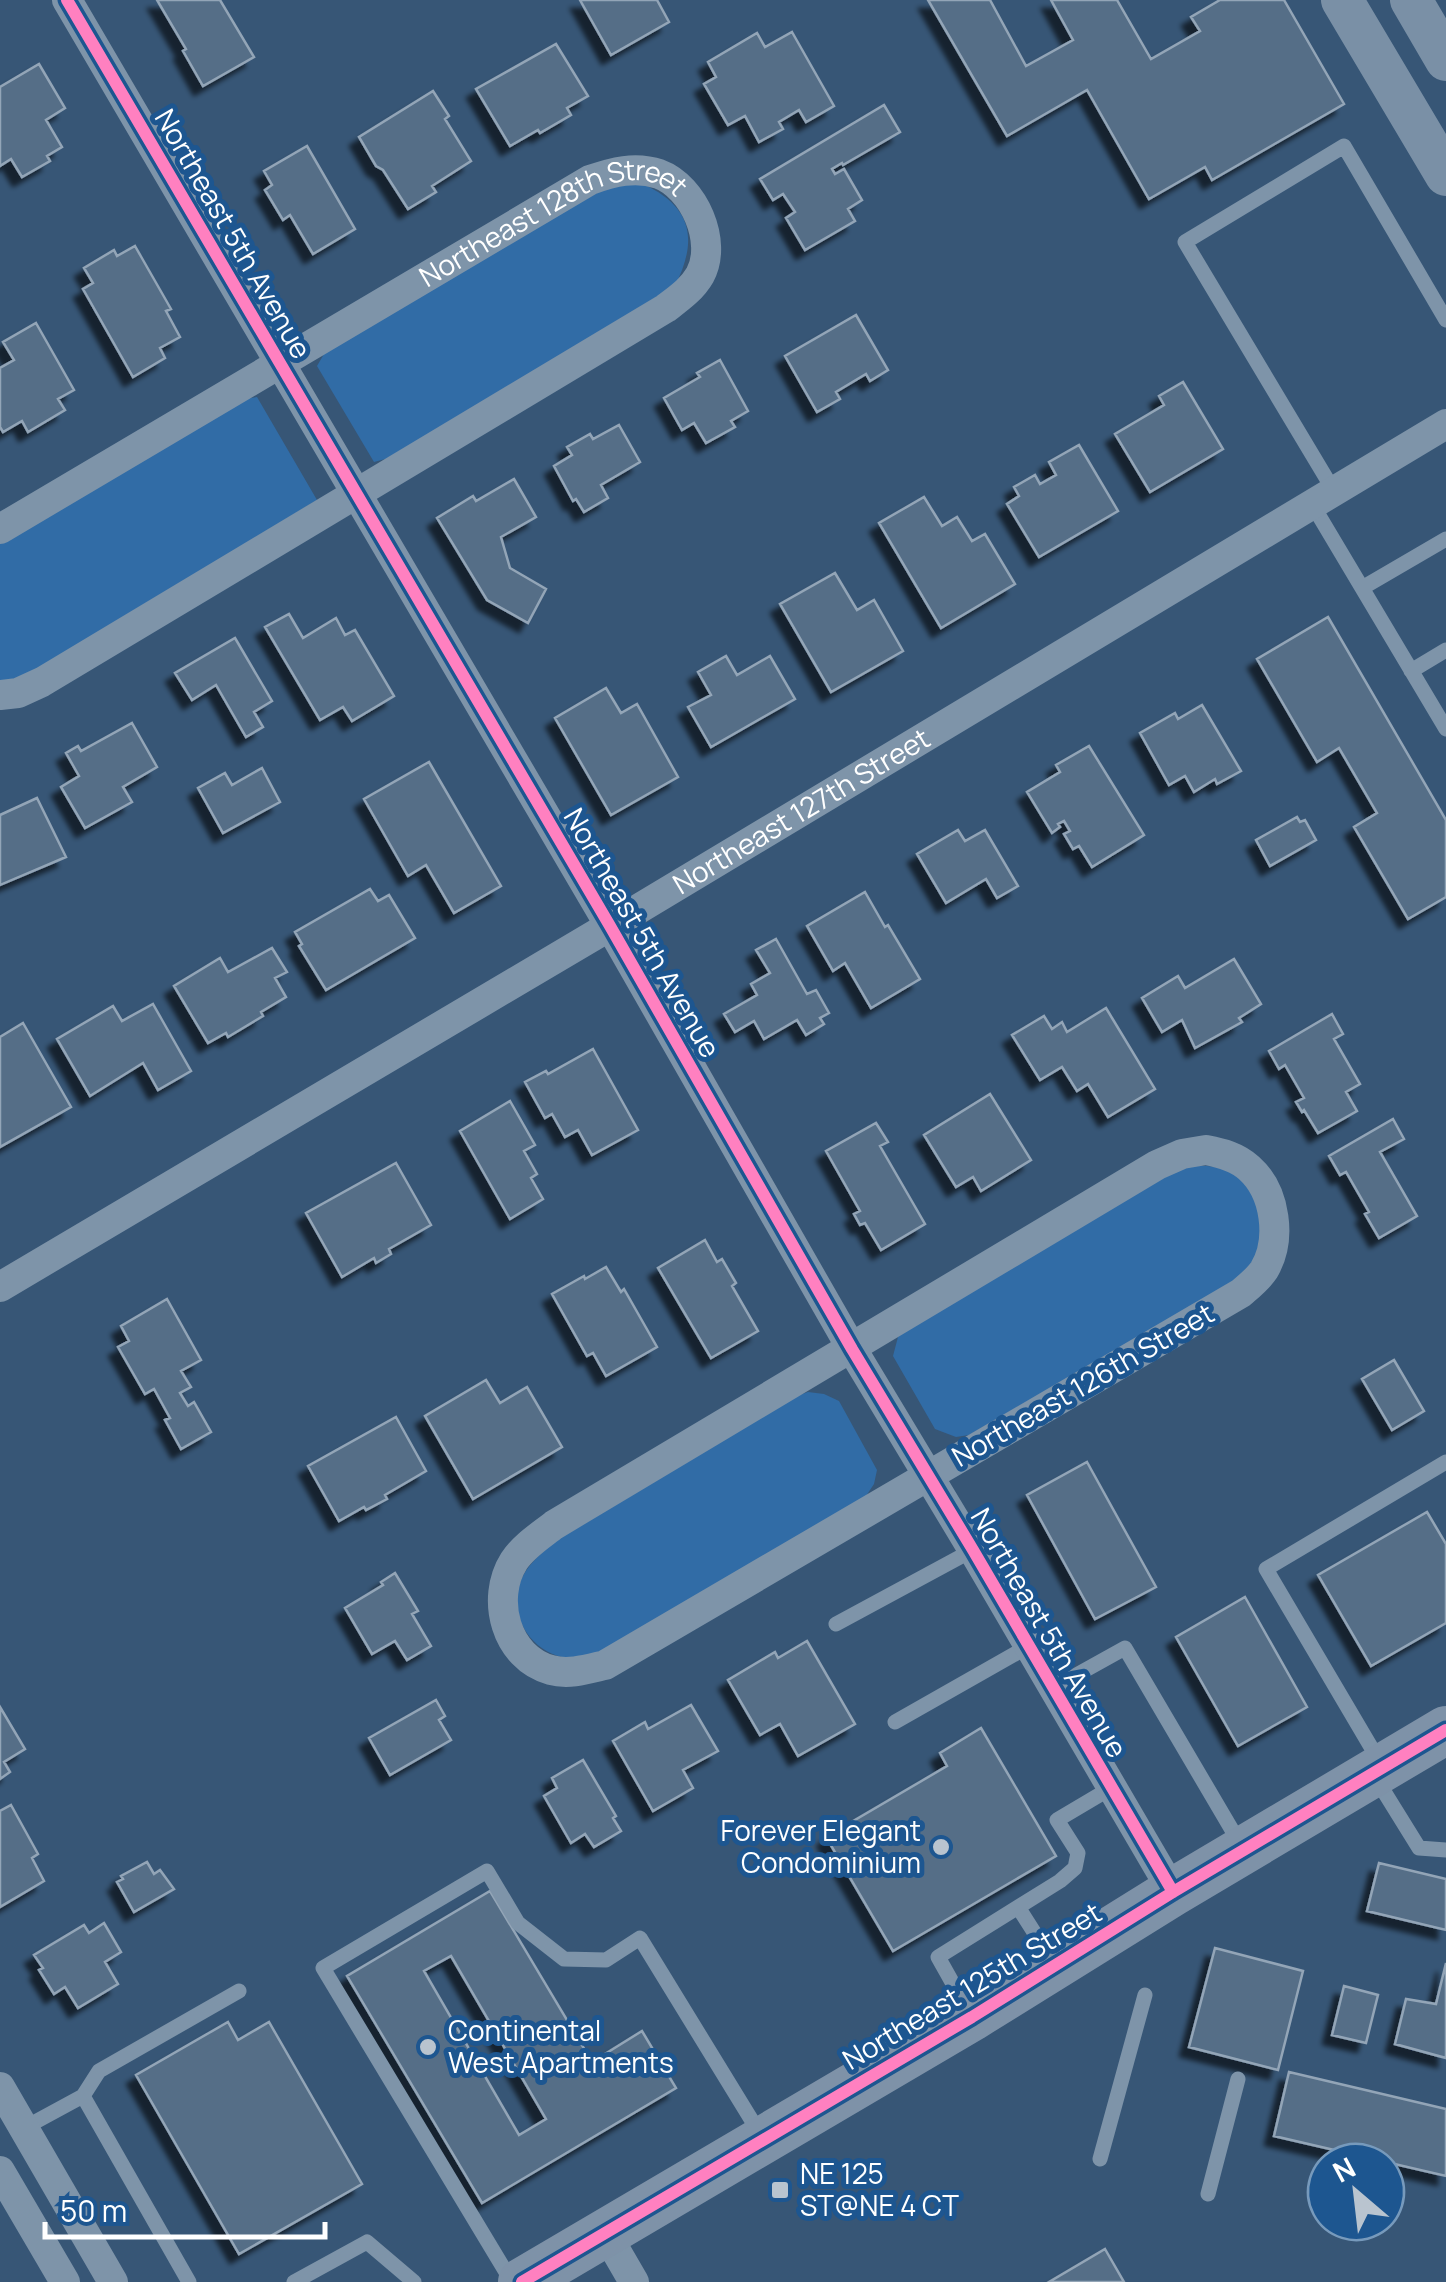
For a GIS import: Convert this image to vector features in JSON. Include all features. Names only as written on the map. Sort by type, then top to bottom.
[{"type":"main road","points":[[1342,0],[1446,175]]},
{"type":"main road","points":[[1412,0],[1446,60]]},
{"type":"main road","name":"Northeast 125th Street","points":[[522,2282],[972,2018],[1172,1892],[1446,1730]]},
{"type":"street","name":"Northeast 5th Avenue","points":[[67,0],[1172,1892]]},
{"type":"street","name":"Northeast 128th Street","points":[[0,529],[590,180],[616,170],[664,176],[684,191],[698,214],[705,236],[702,272],[688,291],[666,308],[42,682],[18,693],[0,695]]},
{"type":"street","name":"Northeast 127th Street","points":[[0,1287],[1446,424]]},
{"type":"street","name":"Northeast 126th Street","points":[[1206,1150],[1228,1154],[1248,1167],[1263,1184],[1272,1206],[1272,1252],[1262,1274],[1241,1292],[927,1476],[605,1665],[578,1672],[552,1671],[532,1662],[516,1645],[505,1622],[501,1601],[514,1562],[530,1543],[554,1525],[1158,1165],[1182,1154],[1206,1150]]},
{"type":"street","points":[[0,2087],[113,2282]]},
{"type":"street","points":[[0,2170],[64,2282]]},
{"type":"street","points":[[605,2232],[634,2282]]},
{"type":"lane","points":[[1446,320],[1344,146],[1185,242],[1323,498],[1362,588],[1446,729]]},
{"type":"lane","points":[[1362,588],[1446,539]]},
{"type":"lane","points":[[1411,671],[1446,650]]},
{"type":"lane","points":[[1446,1462],[1266,1569],[1419,1848],[1446,1850]]},
{"type":"lane","points":[[836,1624],[973,1550]]},
{"type":"lane","points":[[895,1722],[1029,1646]]},
{"type":"lane","points":[[1053,1688],[1126,1648],[1244,1850]]},
{"type":"lane","points":[[972,2018],[938,1957],[1075,1868],[1078,1853],[1056,1820],[1112,1788]]},
{"type":"lane","points":[[512,2282],[324,1968],[488,1871],[518,1923],[564,1958],[606,1960],[640,1938],[764,2140]]},
{"type":"lane","points":[[1018,1907],[1055,1965]]},
{"type":"lane","points":[[24,2128],[82,2096],[99,2071],[239,1992]]},
{"type":"lane","points":[[1100,2159],[1145,1996]]},
{"type":"lane","points":[[1208,2194],[1238,2079]]},
{"type":"lane","points":[[82,2096],[188,2282]]},
{"type":"lane","points":[[294,2282],[367,2242],[414,2282]]},
{"type":"shaded area","points":[[643,184],[672,203],[686,226],[687,254],[675,286],[389,458],[374,462],[317,366],[324,354],[337,342],[611,185]]},
{"type":"shaded area","points":[[257,397],[317,500],[25,679],[0,685],[0,542],[245,399]]},
{"type":"shaded area","points":[[1191,1166],[1222,1169],[1251,1192],[1260,1216],[1260,1242],[1243,1274],[1232,1284],[969,1435],[956,1437],[935,1429],[893,1356],[898,1337],[1169,1174]]},
{"type":"shaded area","points":[[808,1392],[839,1401],[877,1470],[866,1496],[619,1646],[587,1657],[567,1658],[540,1647],[530,1637],[522,1625],[517,1597],[524,1575],[547,1548],[567,1532],[791,1398]]},
{"type":"building","points":[[157,0],[220,0],[254,57],[203,86]]},
{"type":"building","points":[[580,0],[657,0],[669,22],[611,55]]},
{"type":"building","points":[[928,0],[990,0],[1026,66],[1073,40],[1051,0],[1117,0],[1151,59],[1200,31],[1191,17],[1220,0],[1284,0],[1344,104],[1212,180],[1205,167],[1149,199],[1087,90],[1007,136]]},
{"type":"building","points":[[792,32],[834,106],[806,122],[799,110],[779,122],[783,129],[759,142],[745,116],[728,125],[704,84],[716,77],[708,62],[757,33],[765,47]]},
{"type":"building","points":[[556,44],[588,96],[567,108],[571,115],[510,146],[476,89]]},
{"type":"building","points":[[39,64],[65,108],[46,120],[62,147],[47,156],[50,161],[22,177],[11,159],[0,166],[0,87]]},
{"type":"building","points":[[433,91],[471,161],[432,186],[436,192],[408,209],[359,137]]},
{"type":"building","points":[[884,105],[900,132],[832,169],[835,174],[844,169],[862,200],[848,209],[855,221],[805,250],[786,218],[795,212],[783,194],[773,200],[760,179]]},
{"type":"building","points":[[307,146],[355,229],[313,254],[290,215],[283,220],[265,190],[272,185],[264,171]]},
{"type":"building","points":[[135,246],[171,309],[166,311],[180,337],[160,348],[165,358],[133,377],[83,289],[93,283],[84,268],[114,250],[117,256]]},
{"type":"building","points":[[856,315],[888,370],[870,381],[866,374],[836,392],[840,399],[817,412],[785,356]]},
{"type":"building","points":[[36,323],[74,390],[58,399],[65,410],[28,432],[22,421],[3,432],[0,368],[14,360],[3,342]]},
{"type":"building","points":[[720,360],[748,411],[731,421],[735,427],[706,443],[694,423],[682,430],[664,398]]},
{"type":"building","points":[[1183,382],[1223,449],[1150,492],[1115,434],[1164,405],[1159,396]]},
{"type":"building","points":[[619,425],[640,462],[601,485],[608,498],[584,512],[576,499],[573,501],[554,466],[572,455],[567,447],[590,434],[593,439]]},
{"type":"building","points":[[1079,445],[1118,511],[1039,557],[1007,504],[1019,496],[1014,487],[1035,475],[1040,484],[1056,475],[1049,462]]},
{"type":"building","points":[[514,479],[536,517],[501,537],[510,568],[546,589],[528,623],[487,600],[437,518],[473,496],[476,501]]},
{"type":"building","points":[[924,497],[942,526],[957,517],[972,541],[985,534],[1015,584],[941,628],[879,523]]},
{"type":"building","points":[[835,573],[857,610],[874,600],[903,651],[831,692],[780,604]]},
{"type":"building","points":[[289,614],[303,638],[336,618],[345,635],[355,630],[394,696],[352,721],[343,707],[320,720],[265,627]]},
{"type":"building","points":[[1328,617],[1446,820],[1446,897],[1408,919],[1354,827],[1377,813],[1339,748],[1317,762],[1257,659]]},
{"type":"building","points":[[235,638],[272,701],[254,712],[263,727],[246,737],[216,685],[192,700],[175,673]]},
{"type":"building","points":[[726,656],[737,675],[770,656],[795,699],[711,747],[688,707],[711,695],[698,672]]},
{"type":"building","points":[[606,688],[621,713],[637,704],[678,777],[611,815],[555,718]]},
{"type":"building","points":[[1202,705],[1241,771],[1217,784],[1215,779],[1194,792],[1185,776],[1169,785],[1140,733],[1175,713],[1178,719]]},
{"type":"building","points":[[132,723],[157,767],[123,787],[132,802],[85,828],[61,787],[79,776],[66,753],[78,746],[81,751]]},
{"type":"building","points":[[1089,746],[1144,835],[1092,867],[1079,846],[1073,849],[1064,834],[1070,831],[1064,821],[1052,833],[1027,792],[1060,772],[1056,765]]},
{"type":"building","points":[[429,762],[501,886],[454,913],[426,865],[408,876],[364,799]]},
{"type":"building","points":[[262,768],[280,802],[223,833],[198,788],[225,773],[232,785]]},
{"type":"building","points":[[37,798],[66,857],[0,885],[0,815]]},
{"type":"building","points":[[1297,817],[1300,822],[1305,820],[1316,840],[1270,866],[1256,840]]},
{"type":"building","points":[[958,830],[965,841],[985,830],[1018,886],[997,898],[986,879],[946,903],[917,854]]},
{"type":"building","points":[[370,889],[378,901],[389,895],[415,938],[326,990],[299,946],[302,944],[295,932]]},
{"type":"building","points":[[865,892],[920,979],[871,1008],[845,963],[833,971],[807,926]]},
{"type":"building","points":[[776,939],[807,994],[816,990],[829,1013],[820,1018],[824,1024],[806,1035],[797,1020],[764,1039],[754,1021],[735,1032],[724,1014],[757,995],[751,984],[770,973],[756,950]]},
{"type":"building","points":[[272,948],[287,972],[275,978],[286,997],[228,1037],[226,1033],[208,1043],[174,986],[220,958],[228,972]]},
{"type":"building","points":[[1234,959],[1261,1004],[1239,1018],[1242,1022],[1195,1048],[1182,1020],[1162,1032],[1142,998],[1178,976],[1185,988]]},
{"type":"building","points":[[153,1004],[191,1071],[158,1090],[143,1063],[90,1096],[57,1039],[113,1006],[122,1021]]},
{"type":"building","points":[[1106,1008],[1155,1089],[1108,1117],[1088,1084],[1077,1091],[1062,1067],[1040,1080],[1012,1035],[1044,1016],[1052,1029],[1062,1022],[1067,1032]]},
{"type":"building","points":[[1332,1014],[1343,1034],[1334,1039],[1360,1084],[1346,1092],[1357,1111],[1318,1133],[1296,1102],[1304,1098],[1285,1065],[1279,1069],[1269,1051]]},
{"type":"building","points":[[23,1023],[71,1107],[0,1147],[0,1037]]},
{"type":"building","points":[[593,1049],[638,1130],[592,1155],[578,1130],[565,1137],[552,1114],[545,1118],[525,1082]]},
{"type":"building","points":[[990,1094],[1031,1160],[981,1191],[973,1177],[956,1187],[924,1135]]},
{"type":"building","points":[[510,1101],[535,1145],[524,1151],[537,1174],[531,1178],[543,1199],[510,1219],[460,1131]]},
{"type":"building","points":[[1393,1119],[1404,1139],[1380,1152],[1417,1216],[1379,1238],[1346,1172],[1340,1175],[1329,1156]]},
{"type":"building","points":[[876,1123],[888,1142],[880,1146],[925,1224],[881,1250],[865,1223],[860,1225],[854,1214],[860,1211],[826,1151]]},
{"type":"building","points":[[396,1163],[431,1225],[389,1249],[391,1254],[376,1263],[374,1258],[342,1277],[306,1213]]},
{"type":"building","points":[[705,1240],[717,1262],[722,1259],[736,1283],[732,1286],[758,1331],[711,1358],[658,1268]]},
{"type":"building","points":[[606,1267],[621,1292],[624,1289],[657,1347],[606,1376],[593,1353],[587,1356],[552,1294]]},
{"type":"building","points":[[167,1299],[201,1360],[181,1371],[191,1387],[180,1393],[188,1406],[194,1402],[211,1432],[181,1449],[154,1389],[145,1394],[118,1347],[129,1341],[121,1326]]},
{"type":"building","points":[[1394,1360],[1424,1411],[1392,1430],[1362,1379]]},
{"type":"building","points":[[486,1380],[500,1403],[527,1387],[562,1447],[473,1499],[425,1416]]},
{"type":"building","points":[[396,1417],[426,1471],[385,1495],[387,1499],[339,1521],[308,1466]]},
{"type":"building","points":[[1087,1462],[1156,1587],[1095,1619],[1027,1495]]},
{"type":"building","points":[[1427,1512],[1446,1544],[1446,1623],[1371,1666],[1318,1575]]},
{"type":"building","points":[[395,1573],[418,1611],[412,1614],[431,1646],[407,1660],[395,1641],[372,1654],[345,1608]]},
{"type":"building","points":[[1245,1597],[1307,1707],[1238,1746],[1176,1637]]},
{"type":"building","points":[[807,1641],[855,1724],[798,1756],[780,1724],[760,1735],[728,1680],[775,1652],[778,1658]]},
{"type":"building","points":[[436,1700],[445,1716],[439,1720],[451,1740],[390,1775],[369,1738]]},
{"type":"building","points":[[691,1705],[718,1751],[683,1770],[693,1788],[653,1811],[613,1741],[645,1722],[648,1729]]},
{"type":"building","points":[[0,1707],[25,1749],[4,1762],[10,1772],[0,1779]]},
{"type":"building","name":"Forever Elegant Condominium","points":[[981,1728],[1056,1856],[893,1951],[826,1837],[947,1766],[940,1753]]},
{"type":"building","points":[[583,1760],[621,1831],[594,1847],[585,1834],[571,1843],[544,1796],[557,1788],[552,1778]]},
{"type":"building","points":[[11,1805],[38,1854],[32,1858],[44,1881],[0,1907],[0,1811]]},
{"type":"building","points":[[147,1862],[154,1874],[160,1870],[174,1889],[134,1912],[117,1882]]},
{"type":"building","points":[[1379,1863],[1446,1879],[1446,1930],[1367,1911]]},
{"type":"building","name":"Continental West Apartments","points":[[490,1891],[592,2062],[642,2031],[676,2088],[482,2203],[347,1976]],"holes":[[[451,1956],[546,2119],[519,2135],[424,1971]]]},
{"type":"building","points":[[104,1923],[121,1952],[105,1962],[118,1984],[78,2008],[65,1987],[54,1994],[34,1955],[84,1925],[89,1933]]},
{"type":"building","points":[[1215,1948],[1303,1971],[1278,2070],[1189,2047]]},
{"type":"building","points":[[1446,1963],[1446,2058],[1395,2044],[1406,1999],[1436,2004]]},
{"type":"building","points":[[1344,1986],[1378,1995],[1366,2043],[1332,2035]]},
{"type":"building","points":[[228,2022],[238,2040],[269,2022],[362,2184],[239,2254],[136,2075]]},
{"type":"building","points":[[1289,2072],[1446,2109],[1446,2176],[1406,2167],[1406,2142],[1306,2143],[1274,2136]]},
{"type":"building","points":[[1105,2249],[1124,2282],[1049,2282]]},
{"type":"cycle path","points":[[67,0],[610,926],[852,1349],[1173,1892]]},
{"type":"cycle path","points":[[522,2282],[972,2017],[1446,1730]]},
{"type":"place","name":"Forever Elegant Condominium","points":[[941,1847]]},
{"type":"place","name":"Continental West Apartments","points":[[428,2047]]},
{"type":"place","name":"NE 125 ST@NE 4 CT","points":[[780,2190]]}]
